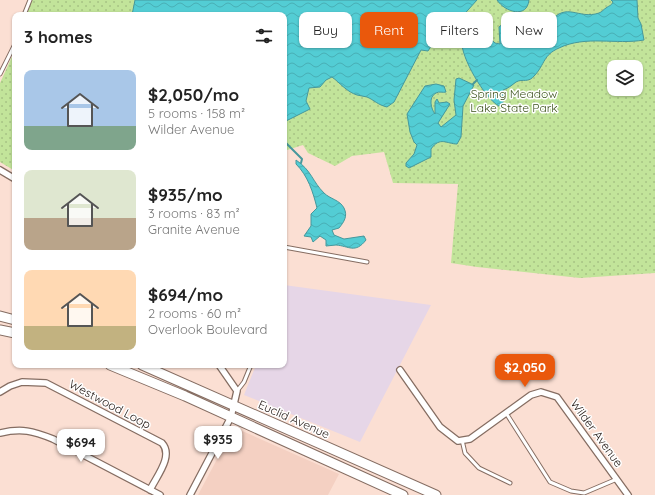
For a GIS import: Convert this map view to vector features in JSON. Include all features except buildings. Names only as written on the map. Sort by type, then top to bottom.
[{"type":"highway","points":[[0,316],[12,319]]},
{"type":"highway","points":[[0,330],[12,333]]},
{"type":"highway","name":"Euclid Avenue","points":[[117,368],[231,417],[403,495]]},
{"type":"highway","name":"Euclid Avenue","points":[[149,368],[436,495]]},
{"type":"highway","points":[[409,495],[413,484]]},
{"type":"street","points":[[0,170],[12,176]]},
{"type":"street","points":[[190,495],[231,417],[234,406],[237,391],[222,368]]},
{"type":"street","points":[[400,370],[440,427],[458,440],[462,440]]},
{"type":"street","name":"Westwood Loop","points":[[0,392],[10,386],[22,382],[46,383],[162,443],[166,449],[166,457],[150,490]]},
{"type":"street","name":"Wilder Avenue","points":[[462,440],[470,440],[531,395],[541,392],[557,397],[628,495]]},
{"type":"street","points":[[0,433],[16,429],[36,433],[53,439],[160,495]]},
{"type":"lane","points":[[25,12],[30,0]]},
{"type":"lane","points":[[0,74],[12,50]]},
{"type":"lane","points":[[287,249],[367,262]]},
{"type":"lane","points":[[237,391],[244,382],[250,368]]},
{"type":"lane","points":[[506,413],[550,482],[571,491],[584,493],[617,479]]},
{"type":"lane","points":[[462,440],[465,453],[479,468],[510,483]]},
{"type":"shaded area","points":[[287,285],[431,305],[360,442],[244,395],[255,368],[287,368]]},
{"type":"shaded area","points":[[236,430],[240,430],[339,474],[328,495],[198,495],[231,433]]},
{"type":"green space","name":"Spring Meadow Lake State Park","points":[[29,0],[655,0],[655,273],[580,278],[451,263],[458,184],[393,183],[384,152],[352,156],[335,166],[308,153],[303,145],[287,150],[287,12],[26,12]]},
{"type":"green space","points":[[12,57],[12,169],[0,162],[0,83]]},
{"type":"water","points":[[135,0],[477,0],[466,12],[426,12],[426,48],[430,48],[428,51],[421,50],[394,102],[387,107],[367,97],[353,94],[332,77],[326,80],[320,87],[309,88],[306,101],[310,109],[287,120],[287,12],[133,12]]},
{"type":"water","points":[[497,0],[529,0],[524,10],[520,12],[515,12],[505,8]]},
{"type":"water","points":[[611,0],[637,0],[638,18],[641,24],[644,40],[623,42],[590,41],[569,44],[559,48],[547,57],[532,78],[516,82],[503,90],[503,104],[499,106],[487,95],[474,76],[462,48],[493,48],[493,41],[500,44],[499,27],[501,25],[501,48],[557,48],[557,16],[567,12],[592,15],[600,13],[613,2]]},
{"type":"water","points":[[459,78],[474,85],[463,106],[461,137],[457,144],[444,142],[437,143],[431,149],[431,157],[409,168],[406,166],[406,163],[414,154],[417,145],[414,142],[410,132],[407,114],[425,86],[436,84],[444,86],[446,92],[436,93],[433,95],[431,100],[431,106],[435,114],[435,102],[437,99],[439,103],[447,102],[450,104],[438,123],[441,127],[456,115],[454,100],[456,79]]},
{"type":"water","points":[[296,160],[309,172],[324,193],[340,203],[344,208],[346,214],[345,219],[339,228],[332,230],[334,235],[344,239],[364,236],[366,240],[358,247],[352,248],[336,245],[326,246],[326,240],[320,236],[313,242],[311,237],[304,236],[311,226],[311,214],[317,208],[310,184],[296,164]]},
{"type":"waterway","points":[[473,84],[477,80]]},
{"type":"waterway","points":[[287,144],[302,159],[301,163]]}]
